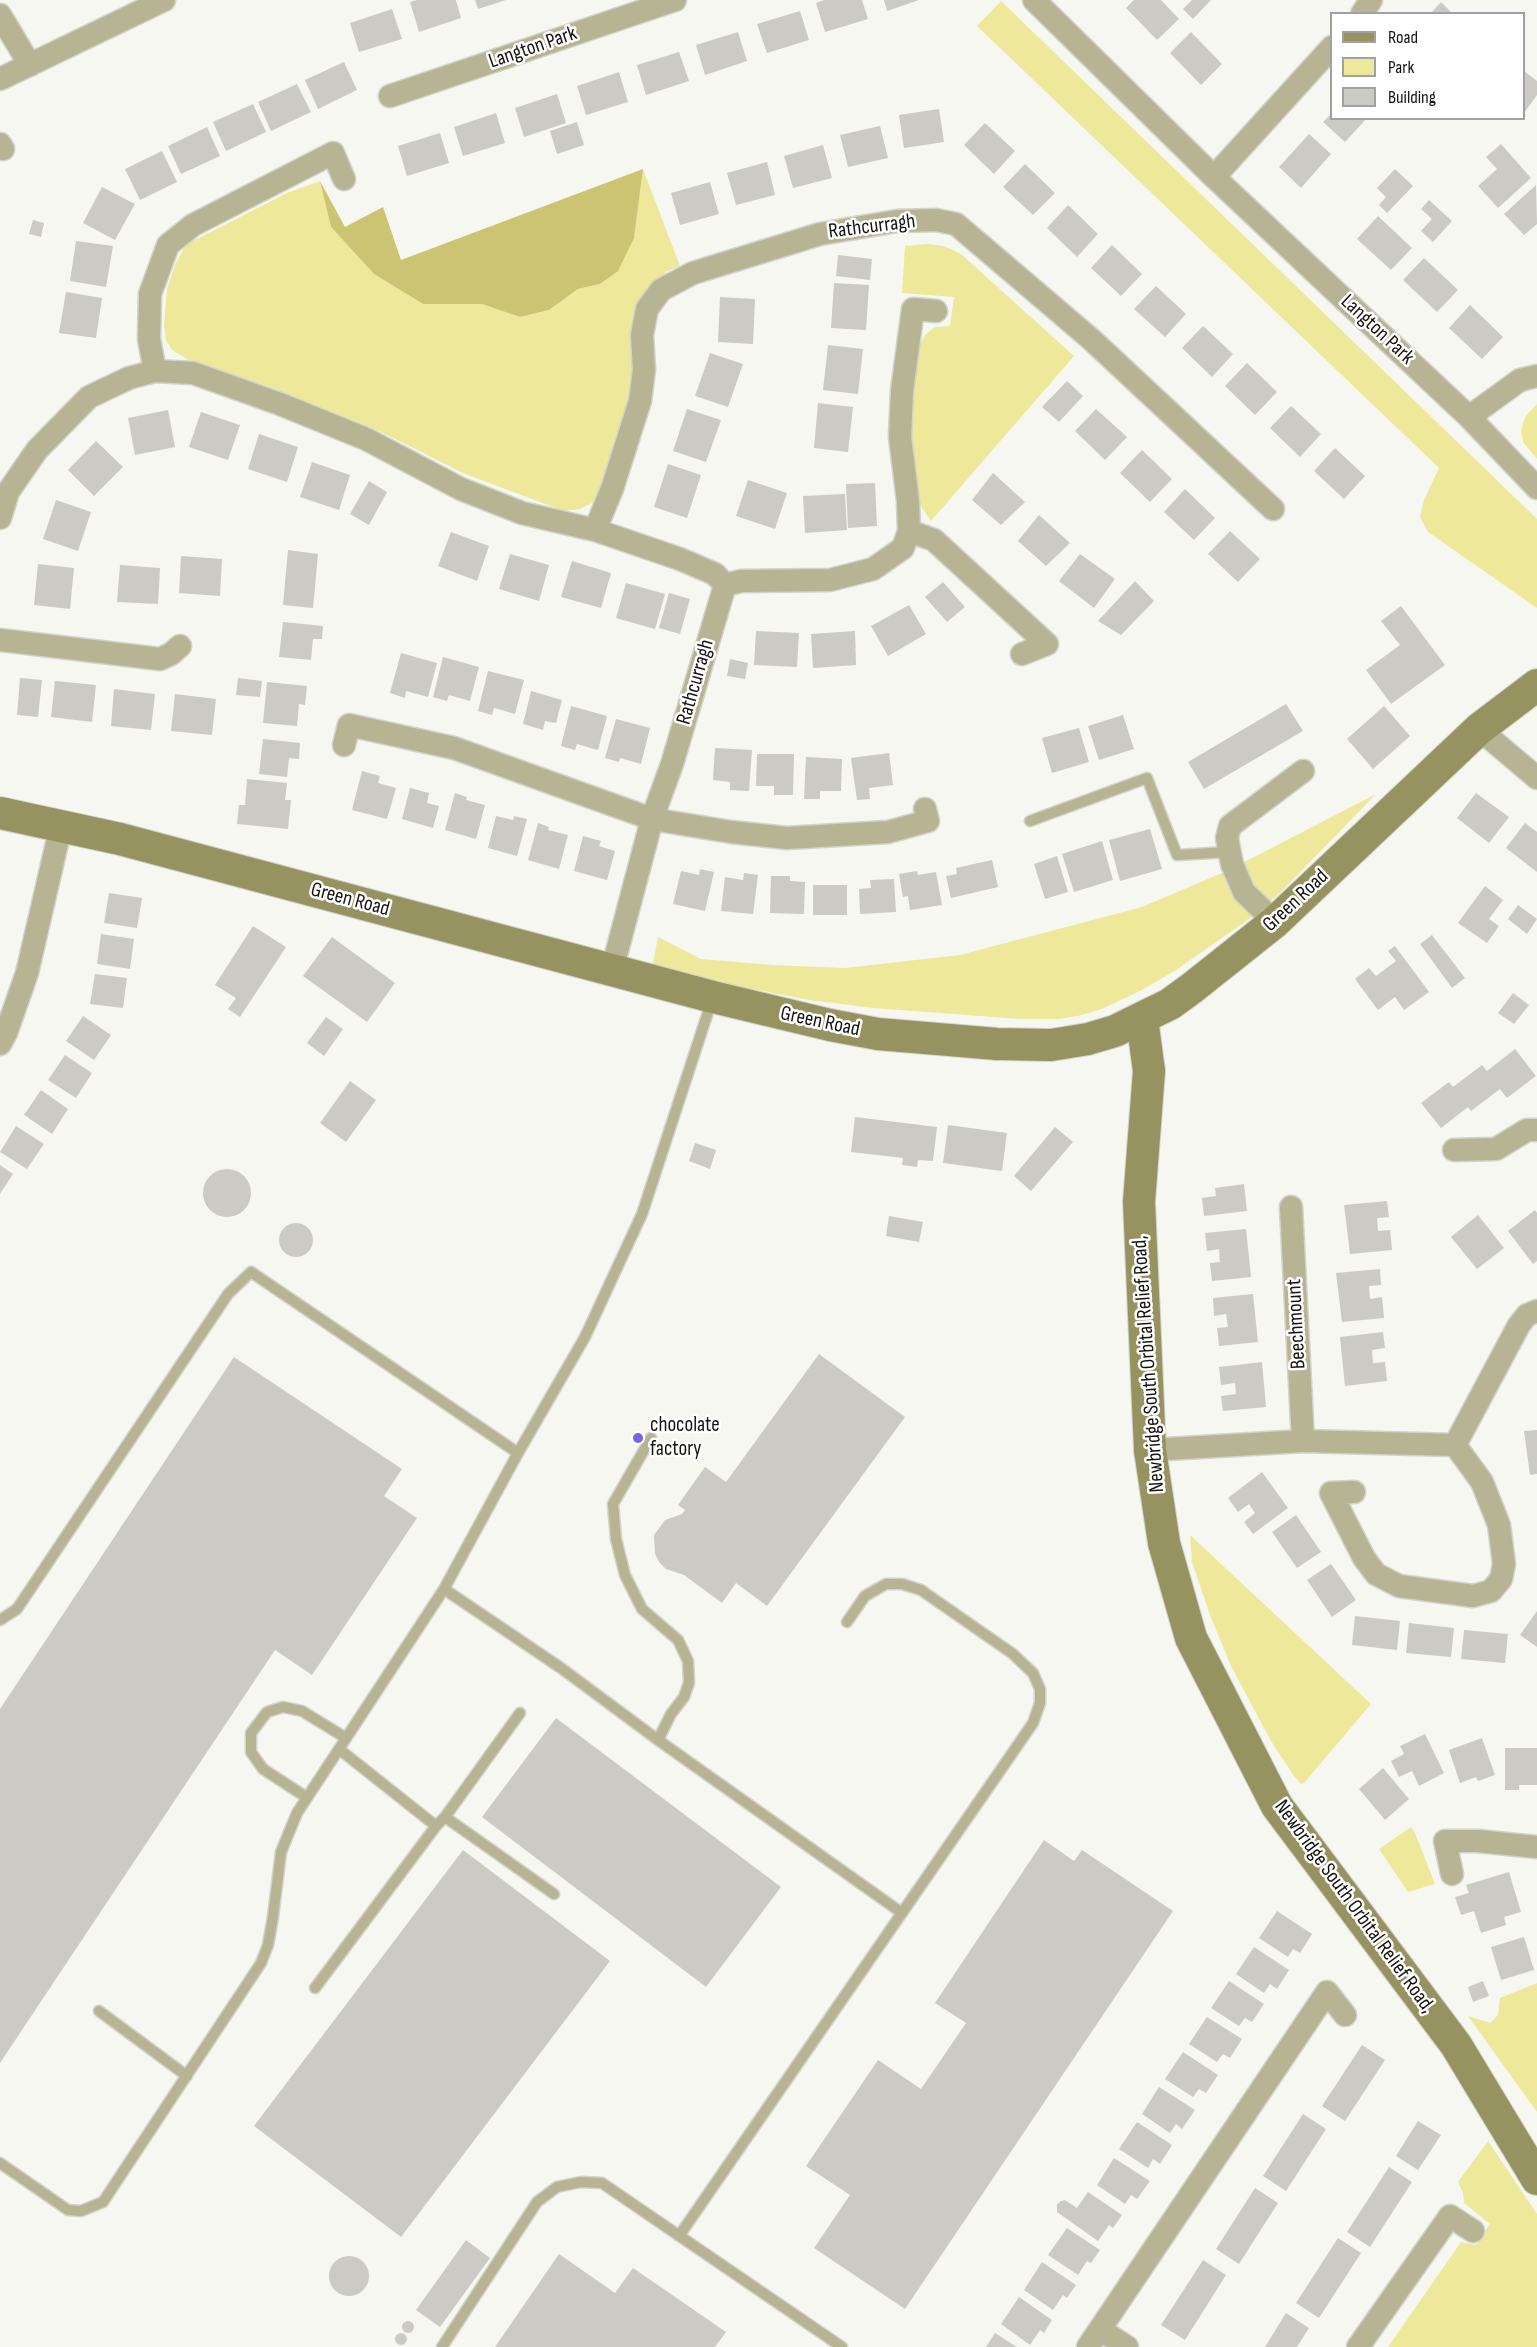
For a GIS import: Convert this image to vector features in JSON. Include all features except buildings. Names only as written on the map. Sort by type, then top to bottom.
[{"type":"street","points":[[0,79],[164,0]]},
{"type":"street","name":"Langton Park","points":[[390,96],[675,0]]},
{"type":"street","name":"Langton Park","points":[[1034,0],[1214,177],[1469,417],[1537,488]]},
{"type":"street","points":[[0,15],[30,65]]},
{"type":"street","points":[[1214,177],[1330,49]]},
{"type":"street","points":[[155,371],[149,339],[150,294],[168,244],[193,225],[333,153],[344,179]]},
{"type":"street","name":"Rathcurragh","points":[[595,531],[612,489],[640,401],[644,370],[642,335],[646,309],[661,290],[693,273],[820,234],[897,221],[936,220],[956,224],[1092,340],[1273,509]]},
{"type":"street","points":[[0,518],[8,492],[37,450],[89,397],[129,378],[155,371],[193,373],[280,404],[366,440],[461,489],[522,513],[595,531],[681,559],[715,574],[725,585],[741,581],[830,580],[873,569],[903,548],[909,531],[908,501],[900,437],[902,391],[913,309],[936,312]]},
{"type":"street","points":[[1469,417],[1520,380],[1537,376]]},
{"type":"street","points":[[909,531],[934,540],[1047,644],[1022,654]]},
{"type":"street","name":"Rathcurragh","points":[[612,970],[652,819],[686,720],[725,585]]},
{"type":"street","points":[[0,640],[160,659],[171,654],[180,646]]},
{"type":"street","name":"Green Road","points":[[0,813],[120,839],[830,1026],[878,1034],[997,1044],[1052,1045],[1088,1039],[1115,1031],[1142,1019],[1192,988],[1275,922],[1479,729],[1537,685]]},
{"type":"street","points":[[348,726],[454,748],[652,819],[700,828],[787,838],[888,832],[928,821],[925,809]]},
{"type":"street","points":[[1479,729],[1537,778]]},
{"type":"street","points":[[1275,922],[1244,892],[1232,864],[1227,838],[1230,826],[1304,771]]},
{"type":"street","points":[[0,1044],[6,1034],[27,973],[61,826]]},
{"type":"street","name":"Newbridge South Orbital Relief Road,","points":[[1142,1019],[1149,1071],[1139,1202],[1150,1449],[1164,1544],[1191,1638],[1277,1806],[1456,2045],[1537,2179]]},
{"type":"street","points":[[1454,1150],[1496,1149],[1527,1130],[1537,1130]]},
{"type":"street","name":"Beechmount","points":[[1291,1207],[1303,1442]]},
{"type":"street","points":[[1455,1445],[1519,1325],[1527,1315],[1537,1311]]},
{"type":"street","points":[[1150,1449],[1303,1442],[1455,1445]]},
{"type":"street","points":[[1354,1492],[1331,1493],[1364,1558],[1376,1574],[1399,1586],[1473,1596],[1491,1592],[1501,1579],[1504,1564],[1498,1525],[1482,1482],[1455,1445]]},
{"type":"street","points":[[1452,1874],[1445,1841],[1478,1841],[1537,1847]]},
{"type":"street","points":[[1127,2347],[1094,2338],[1327,1992],[1345,2015]]},
{"type":"street","points":[[1358,2347],[1450,2216],[1473,2231]]},
{"type":"lane","points":[[1030,821],[1147,778],[1177,855],[1229,852]]},
{"type":"lane","points":[[0,2163],[68,2210],[81,2211],[103,2202],[261,1963],[273,1917],[281,1852],[297,1813],[444,1589],[518,1453],[585,1337],[642,1214],[713,997]]},
{"type":"lane","points":[[0,1620],[17,1609],[228,1294],[251,1272],[518,1453]]},
{"type":"lane","points":[[651,1438],[614,1504],[616,1539],[625,1575],[642,1609],[678,1640],[688,1661],[689,1683],[684,1697],[671,1714],[658,1740]]},
{"type":"lane","points":[[679,2236],[1033,1723],[1040,1704],[1040,1689],[1033,1673],[1014,1654],[921,1590],[902,1584],[885,1584],[865,1596],[847,1622]]},
{"type":"lane","points":[[444,1589],[561,1668],[658,1740],[902,1913]]},
{"type":"lane","points":[[306,1797],[263,1769],[251,1752],[251,1733],[267,1712],[283,1707],[302,1711],[346,1738]]},
{"type":"lane","points":[[315,1988],[445,1817],[520,1713]]},
{"type":"lane","points":[[339,1749],[436,1826]]},
{"type":"lane","points":[[445,1817],[554,1894]]},
{"type":"lane","points":[[99,2011],[188,2076]]},
{"type":"lane","points":[[442,2347],[537,2202],[557,2187],[581,2182],[602,2183],[842,2347]]},
{"type":"green space","points":[[1001,1],[1537,519],[1537,608],[1428,532],[1420,517],[1424,500],[1439,468],[977,26]]},
{"type":"green space","points":[[643,169],[680,266],[665,272],[669,280],[632,332],[633,390],[594,502],[580,509],[564,511],[465,474],[383,433],[268,386],[194,363],[172,350],[166,340],[164,325],[167,289],[175,265],[184,248],[191,242],[287,193],[320,181],[331,227],[374,274],[423,304],[482,304],[520,317],[549,310],[578,289],[600,284],[634,238]]},
{"type":"green space","points":[[928,244],[944,246],[961,254],[1074,356],[931,521],[920,505],[915,485],[911,451],[912,404],[920,345],[925,335],[935,327],[950,326],[954,297],[902,293],[905,246]]},
{"type":"green space","points":[[1537,404],[1537,459],[1523,442],[1521,430],[1525,417]]},
{"type":"green space","points":[[1376,794],[1280,893],[1249,919],[1176,970],[1142,990],[1102,1009],[1078,1016],[1059,1019],[1020,1019],[873,1008],[809,1000],[692,977],[658,969],[653,963],[658,937],[701,959],[773,965],[845,968],[960,955],[1142,907],[1229,870]]},
{"type":"green space","points":[[1190,1535],[1371,1704],[1304,1783],[1301,1784],[1294,1776],[1271,1741],[1231,1666],[1192,1562]]},
{"type":"green space","points":[[1411,1827],[1435,1884],[1408,1892],[1379,1849]]},
{"type":"green space","points":[[1537,1983],[1537,2112],[1468,2016],[1490,2023],[1498,2015],[1500,1998]]},
{"type":"green space","points":[[1488,2141],[1537,2214],[1537,2347],[1388,2347],[1461,2242],[1476,2245],[1490,2224],[1464,2203],[1458,2182]]},
{"type":"shaded area","points":[[643,169],[634,238],[618,271],[600,284],[578,289],[549,310],[520,317],[482,304],[423,304],[374,274],[331,227],[320,181],[345,227],[383,207],[401,260]]},
{"type":"place","name":"chocolate factory","points":[[638,1438]]}]
